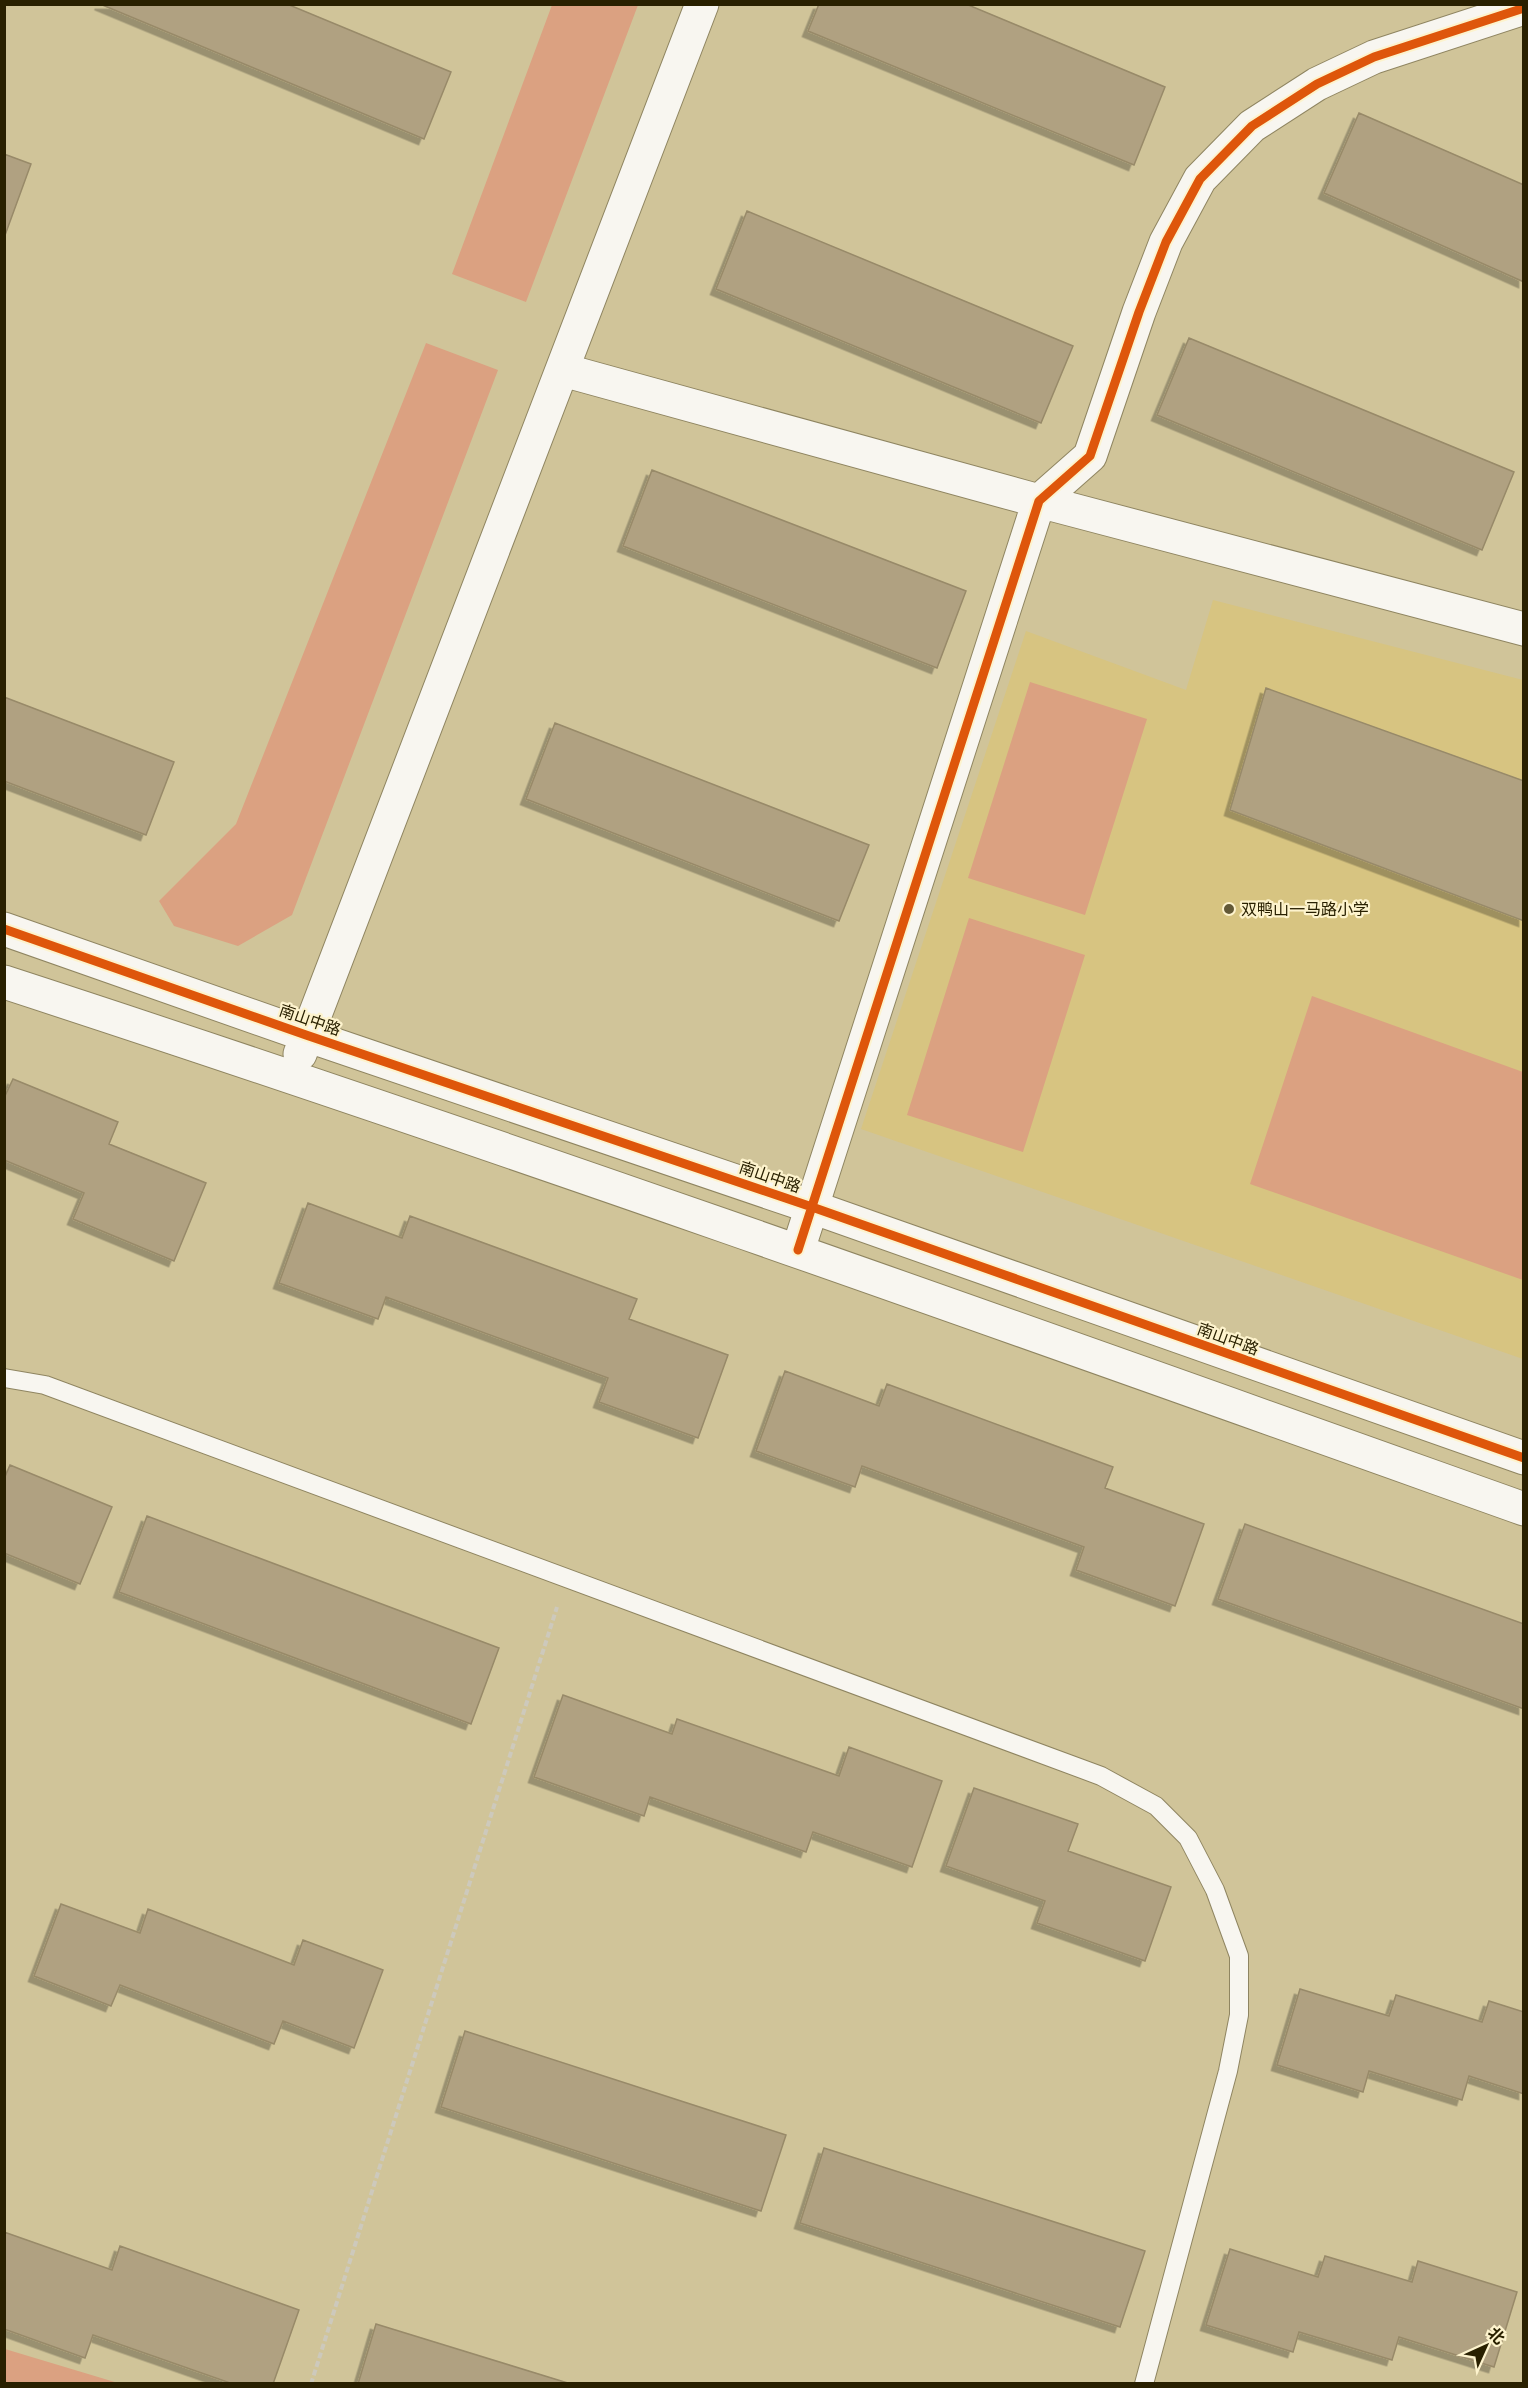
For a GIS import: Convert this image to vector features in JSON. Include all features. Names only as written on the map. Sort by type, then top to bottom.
[{"type":"street","points":[[293,1076],[306,1035],[702,4]]},
{"type":"street","points":[[798,1250],[1040,501],[1090,456],[1139,312],[1167,242],[1200,179],[1252,126],[1317,84],[1374,57],[1524,8]]},
{"type":"street","points":[[563,370],[1040,501],[1524,629]]},
{"type":"street","name":"南山中路","points":[[4,928],[306,1035],[812,1207],[1524,1458]]},
{"type":"street","points":[[4,982],[293,1076],[798,1250],[1524,1509]]},
{"type":"lane","points":[[4,1378],[45,1385],[1101,1776],[1156,1806],[1188,1838],[1215,1890],[1239,1956],[1239,2015],[1228,2072],[1144,2384]]},
{"type":"path","points":[[311,2384],[566,1578]]},
{"type":"shaded area","points":[[552,5],[638,5],[526,302],[452,274]]},
{"type":"shaded area","points":[[426,343],[498,370],[292,915],[238,946],[174,926],[159,901],[236,824]]},
{"type":"shaded area","name":"双鸭山一马路小学","points":[[1213,600],[1523,680],[1523,1359],[861,1129],[1026,631],[1186,690]]},
{"type":"shaded area","points":[[1030,682],[1147,719],[1085,915],[968,878]]},
{"type":"shaded area","points":[[969,918],[1085,955],[1023,1152],[907,1115]]},
{"type":"shaded area","points":[[1312,996],[1523,1072],[1523,1280],[1250,1184]]},
{"type":"shaded area","points":[[5,2349],[118,2383],[5,2383]]},
{"type":"building","points":[[100,4],[287,4],[451,72],[424,139]]},
{"type":"building","points":[[819,4],[966,4],[1165,87],[1134,165],[808,31]]},
{"type":"building","points":[[1359,113],[1524,185],[1524,282],[1324,193]]},
{"type":"building","points":[[4,154],[31,164],[4,238]]},
{"type":"building","points":[[747,211],[1073,346],[1041,423],[716,289]]},
{"type":"building","points":[[1189,338],[1514,472],[1482,550],[1157,415]]},
{"type":"building","points":[[652,470],[966,591],[937,668],[623,546]]},
{"type":"building","points":[[1266,688],[1524,781],[1524,921],[1230,810]]},
{"type":"building","points":[[4,697],[174,762],[146,835],[4,781]]},
{"type":"building","points":[[555,723],[869,845],[839,921],[526,799]]},
{"type":"building","points":[[13,1079],[118,1122],[109,1144],[206,1183],[174,1261],[73,1219],[84,1193],[4,1160],[4,1098]]},
{"type":"building","points":[[308,1203],[402,1238],[410,1216],[637,1299],[629,1319],[728,1355],[698,1438],[599,1402],[608,1378],[386,1297],[378,1319],[279,1283]]},
{"type":"building","points":[[785,1371],[879,1406],[887,1384],[1113,1467],[1105,1488],[1204,1524],[1175,1606],[1076,1570],[1084,1547],[862,1466],[855,1487],[756,1451]]},
{"type":"building","points":[[10,1465],[112,1507],[80,1584],[4,1553],[4,1479]]},
{"type":"building","points":[[147,1516],[499,1648],[471,1724],[119,1592]]},
{"type":"building","points":[[1245,1524],[1524,1624],[1524,1709],[1218,1599]]},
{"type":"building","points":[[563,1695],[672,1734],[677,1719],[839,1776],[849,1747],[942,1781],[912,1867],[813,1832],[806,1852],[650,1797],[644,1816],[534,1777]]},
{"type":"building","points":[[974,1788],[1078,1824],[1068,1851],[1171,1887],[1145,1961],[1037,1923],[1045,1901],[946,1866]]},
{"type":"building","points":[[61,1904],[140,1933],[148,1909],[294,1965],[303,1940],[383,1970],[354,2048],[283,2021],[274,2044],[120,1985],[111,2006],[34,1976]]},
{"type":"building","points":[[1300,1989],[1389,2016],[1396,1995],[1482,2022],[1489,2001],[1524,2012],[1524,2094],[1469,2076],[1462,2100],[1369,2071],[1363,2092],[1277,2065]]},
{"type":"building","points":[[465,2031],[786,2135],[761,2211],[441,2107]]},
{"type":"building","points":[[824,2148],[1145,2251],[1120,2327],[800,2223]]},
{"type":"building","points":[[4,2232],[112,2270],[120,2246],[299,2310],[273,2384],[233,2384],[93,2335],[85,2358],[4,2329]]},
{"type":"building","points":[[1230,2249],[1318,2277],[1325,2256],[1412,2282],[1418,2261],[1517,2292],[1494,2367],[1399,2337],[1392,2360],[1299,2332],[1293,2352],[1206,2325]]},
{"type":"building","points":[[376,2324],[571,2384],[358,2384]]},
{"type":"cycle path","points":[[798,1250],[1039,501],[1090,456],[1139,312],[1166,242],[1200,179],[1252,126],[1317,84],[1374,57],[1524,8]]},
{"type":"cycle path","points":[[4,929],[306,1035],[812,1207],[1524,1458]]},
{"type":"place","name":"双鸭山一马路小学","points":[[1229,909]]}]
